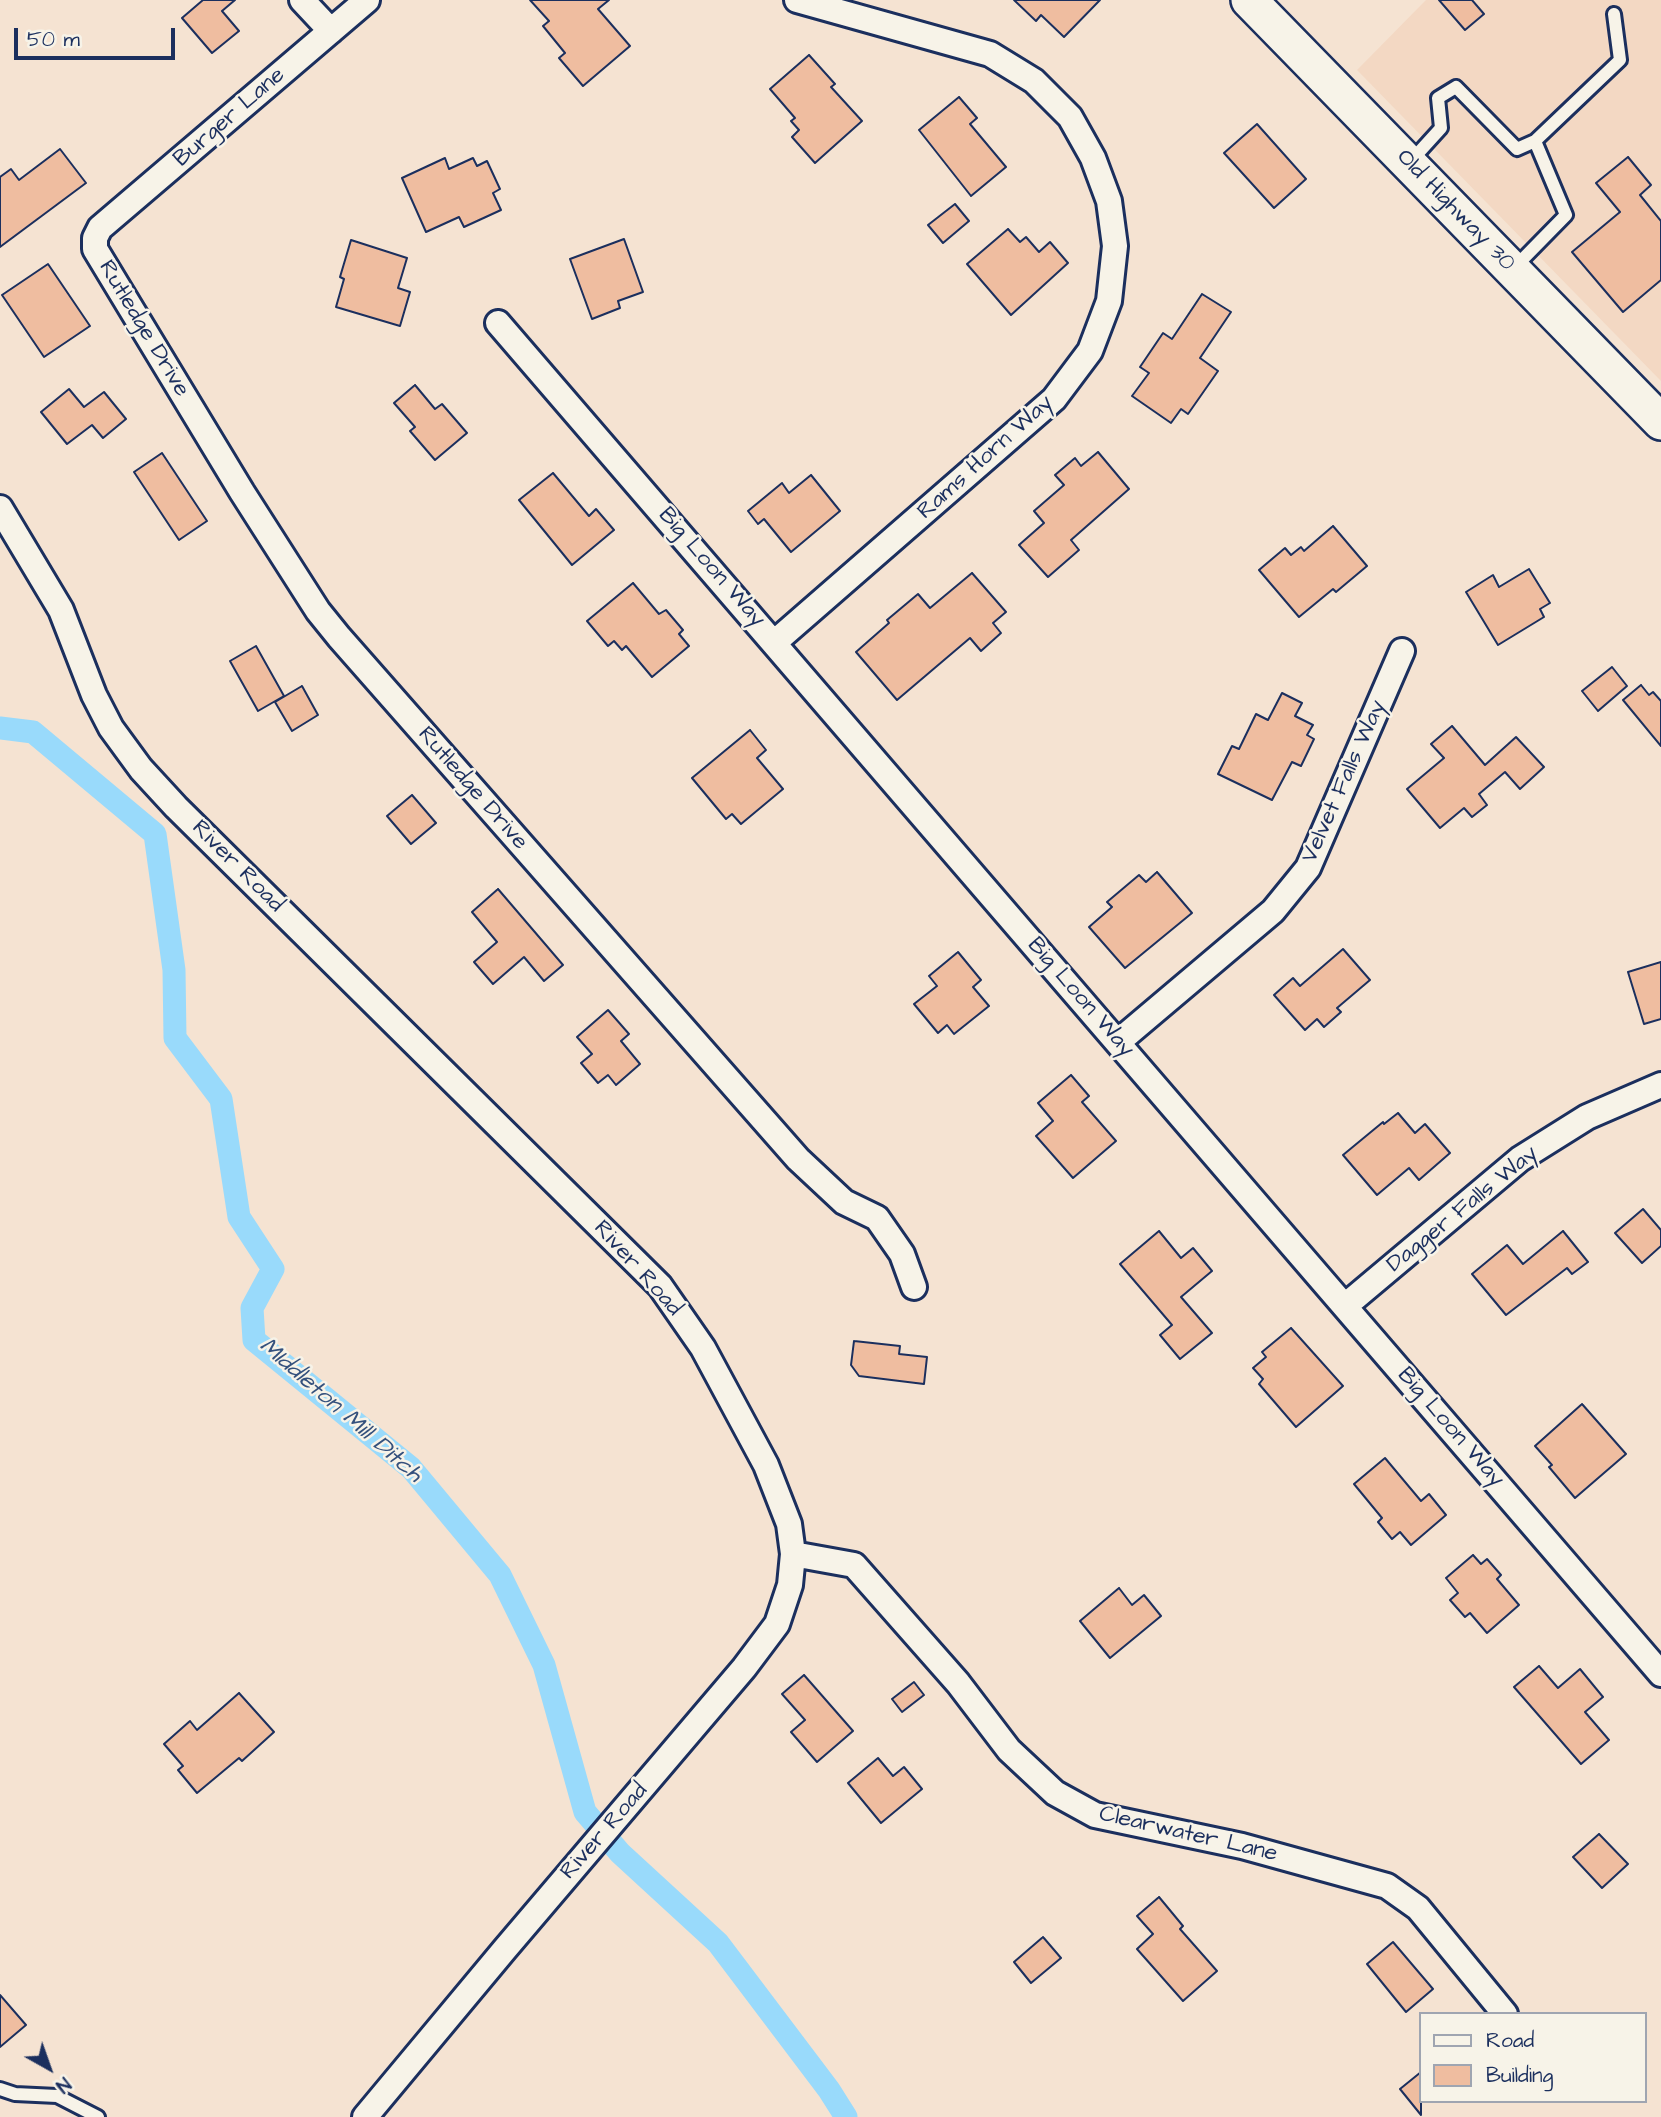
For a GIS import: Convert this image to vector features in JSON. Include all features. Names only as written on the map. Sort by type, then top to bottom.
[{"type":"street","points":[[302,0],[331,31]]},
{"type":"street","name":"Burger Lane","points":[[95,238],[100,228],[367,0]]},
{"type":"street","name":"Rams Horn Way","points":[[775,642],[1054,399],[1090,351],[1109,301],[1115,246],[1109,201],[1093,158],[1070,117],[1034,80],[990,54],[797,0]]},
{"type":"street","name":"Old Highway 30","points":[[1249,0],[1661,422]]},
{"type":"street","name":"Rutledge Drive","points":[[95,238],[96,249],[108,272],[242,492],[325,619],[798,1159],[844,1202],[877,1218],[902,1254],[914,1287]]},
{"type":"street","name":"Big Loon Way","points":[[498,323],[1661,1674]]},
{"type":"street","name":"River Road","points":[[0,508],[61,610],[94,695],[111,728],[141,769],[186,817],[660,1286],[703,1348],[766,1465],[789,1524],[793,1554],[790,1585],[777,1624],[744,1668],[365,2117]]},
{"type":"street","name":"Velvet Falls Way","points":[[1118,1042],[1273,911],[1308,868],[1402,652]]},
{"type":"street","name":"Dagger Falls Way","points":[[1345,1306],[1520,1159],[1587,1117],[1661,1085]]},
{"type":"street","name":"Clearwater Lane","points":[[793,1554],[854,1565],[958,1683],[1009,1750],[1055,1793],[1095,1815],[1242,1846],[1387,1886],[1418,1908],[1503,2012]]},
{"type":"lane","points":[[1409,164],[1441,128],[1438,98],[1456,87],[1517,149],[1535,141],[1620,60],[1614,14]]},
{"type":"lane","points":[[1512,270],[1566,215],[1535,141]]},
{"type":"lane","points":[[0,2089],[15,2094],[57,2096],[98,2117]]},
{"type":"shaded area","points":[[1426,0],[1661,0],[1661,381],[1357,70]]},
{"type":"building","points":[[203,0],[235,0],[222,11],[239,31],[212,53],[182,18]]},
{"type":"building","points":[[530,0],[609,0],[598,9],[630,46],[583,86],[559,58],[565,53],[543,26],[549,21]]},
{"type":"building","points":[[1014,0],[1100,0],[1064,37],[1041,15],[1036,21]]},
{"type":"building","points":[[1439,0],[1472,0],[1484,14],[1465,30]]},
{"type":"building","points":[[809,55],[835,84],[831,87],[862,121],[815,163],[792,137],[799,130],[791,121],[795,118],[770,89]]},
{"type":"building","points":[[959,97],[977,118],[970,124],[1006,167],[971,196],[919,130]]},
{"type":"building","points":[[1257,124],[1306,179],[1274,208],[1224,153]]},
{"type":"building","points":[[60,149],[86,183],[0,247],[0,177],[11,169],[19,180]]},
{"type":"building","points":[[1628,157],[1651,185],[1640,195],[1661,221],[1661,280],[1623,312],[1572,252],[1620,212],[1596,183]]},
{"type":"building","points":[[445,158],[449,169],[473,158],[477,166],[487,161],[500,189],[493,193],[501,210],[464,227],[459,217],[426,232],[402,178]]},
{"type":"building","points":[[955,204],[969,221],[943,243],[928,225]]},
{"type":"building","points":[[1008,229],[1020,242],[1026,237],[1039,252],[1050,242],[1068,263],[1011,315],[967,264]]},
{"type":"building","points":[[624,239],[643,292],[618,301],[620,308],[592,319],[570,259]]},
{"type":"building","points":[[351,240],[407,258],[398,288],[410,292],[400,326],[336,307],[344,279],[340,277]]},
{"type":"building","points":[[48,264],[90,326],[44,357],[2,295]]},
{"type":"building","points":[[1202,294],[1231,312],[1200,358],[1218,371],[1188,414],[1181,409],[1171,423],[1132,396],[1149,373],[1140,367],[1163,333],[1172,339]]},
{"type":"building","points":[[415,385],[435,409],[442,404],[467,433],[435,460],[410,431],[415,427],[394,403]]},
{"type":"building","points":[[69,389],[84,407],[104,392],[126,419],[103,438],[92,425],[67,444],[41,412]]},
{"type":"building","points":[[1098,452],[1129,489],[1071,540],[1079,550],[1048,577],[1019,545],[1044,523],[1034,511],[1064,485],[1055,475],[1075,458],[1081,466]]},
{"type":"building","points":[[162,453],[207,521],[179,540],[134,472]]},
{"type":"building","points":[[553,473],[589,516],[596,509],[614,530],[572,565],[519,500]]},
{"type":"building","points":[[811,475],[840,511],[791,552],[764,519],[758,524],[748,511],[782,483],[789,493]]},
{"type":"building","points":[[1333,526],[1367,566],[1336,592],[1333,589],[1299,617],[1259,570],[1285,548],[1291,555],[1301,547],[1304,551]]},
{"type":"building","points":[[1529,569],[1550,603],[1540,609],[1544,617],[1498,645],[1466,592],[1493,575],[1499,587]]},
{"type":"building","points":[[972,573],[1006,612],[993,623],[1001,633],[981,651],[970,638],[897,700],[856,652],[889,623],[887,620],[918,594],[930,608]]},
{"type":"building","points":[[633,583],[659,614],[666,610],[683,630],[679,634],[689,646],[652,677],[626,646],[622,650],[614,641],[608,646],[587,621]]},
{"type":"building","points":[[256,646],[284,696],[258,711],[230,661]]},
{"type":"building","points":[[1612,667],[1627,686],[1598,711],[1582,691]]},
{"type":"building","points":[[1641,685],[1649,695],[1653,692],[1661,701],[1661,746],[1623,700]]},
{"type":"building","points":[[302,686],[318,715],[292,731],[275,702]]},
{"type":"building","points":[[1282,693],[1302,703],[1295,716],[1313,725],[1307,735],[1314,739],[1301,766],[1292,762],[1272,800],[1218,774],[1232,746],[1239,749],[1256,714],[1268,720]]},
{"type":"building","points":[[1452,726],[1485,765],[1516,737],[1544,767],[1520,789],[1505,772],[1479,794],[1487,805],[1472,817],[1464,808],[1440,828],[1407,789],[1444,758],[1431,744]]},
{"type":"building","points":[[750,730],[766,750],[757,758],[783,789],[741,824],[732,814],[726,819],[692,778]]},
{"type":"building","points":[[412,795],[436,823],[411,844],[387,816]]},
{"type":"building","points":[[1157,872],[1192,913],[1125,968],[1089,927],[1112,907],[1107,902],[1139,875],[1146,882]]},
{"type":"building","points":[[498,889],[563,965],[544,981],[524,957],[493,984],[474,962],[497,942],[472,912]]},
{"type":"building","points":[[1343,949],[1370,980],[1337,1008],[1341,1012],[1324,1027],[1317,1019],[1305,1030],[1274,995],[1293,978],[1300,986]]},
{"type":"building","points":[[958,952],[981,980],[973,987],[989,1006],[954,1034],[947,1025],[938,1033],[914,1004],[937,986],[929,976]]},
{"type":"building","points":[[1661,962],[1661,1019],[1644,1024],[1628,972]]},
{"type":"building","points":[[608,1010],[629,1034],[621,1041],[640,1064],[616,1085],[608,1075],[598,1083],[581,1063],[592,1054],[577,1037]]},
{"type":"building","points":[[1071,1075],[1089,1096],[1082,1102],[1116,1141],[1073,1178],[1036,1136],[1053,1121],[1038,1103]]},
{"type":"building","points":[[1398,1113],[1415,1133],[1425,1124],[1450,1153],[1419,1180],[1409,1168],[1377,1195],[1343,1155]]},
{"type":"building","points":[[1643,1209],[1661,1230],[1661,1246],[1642,1263],[1615,1233]]},
{"type":"building","points":[[1159,1231],[1181,1258],[1193,1248],[1212,1271],[1181,1297],[1212,1333],[1180,1359],[1160,1335],[1172,1325],[1120,1264]]},
{"type":"building","points":[[1563,1231],[1588,1262],[1572,1274],[1567,1268],[1506,1315],[1472,1274],[1507,1245],[1523,1264]]},
{"type":"building","points":[[1291,1328],[1343,1386],[1296,1427],[1259,1384],[1263,1379],[1253,1368],[1266,1357],[1262,1352]]},
{"type":"building","points":[[854,1341],[900,1346],[899,1354],[927,1357],[924,1384],[859,1376],[851,1365]]},
{"type":"building","points":[[1582,1404],[1626,1454],[1575,1498],[1535,1446]]},
{"type":"building","points":[[1385,1458],[1421,1501],[1429,1494],[1446,1515],[1411,1545],[1400,1532],[1392,1539],[1378,1522],[1382,1518],[1354,1484]]},
{"type":"building","points":[[1473,1555],[1481,1564],[1487,1559],[1501,1575],[1497,1579],[1519,1605],[1487,1633],[1470,1613],[1465,1617],[1450,1600],[1458,1593],[1446,1578]]},
{"type":"building","points":[[1119,1588],[1132,1605],[1144,1595],[1161,1616],[1110,1658],[1080,1621]]},
{"type":"building","points":[[1539,1666],[1558,1688],[1580,1669],[1603,1697],[1585,1712],[1609,1740],[1581,1764],[1514,1687]]},
{"type":"building","points":[[804,1675],[853,1731],[817,1762],[791,1732],[805,1720],[782,1694]]},
{"type":"building","points":[[914,1682],[924,1695],[902,1712],[892,1699]]},
{"type":"building","points":[[239,1693],[274,1732],[242,1761],[239,1758],[197,1793],[178,1770],[183,1766],[164,1744],[190,1721],[197,1730]]},
{"type":"building","points":[[878,1758],[893,1776],[904,1767],[922,1789],[881,1823],[848,1783]]},
{"type":"building","points":[[1599,1834],[1628,1864],[1602,1888],[1573,1857]]},
{"type":"building","points":[[1159,1897],[1183,1926],[1180,1929],[1217,1971],[1183,2001],[1137,1949],[1153,1934],[1137,1916]]},
{"type":"building","points":[[1043,1937],[1061,1958],[1031,1983],[1014,1962]]},
{"type":"building","points":[[1393,1942],[1433,1989],[1406,2012],[1367,1964]]},
{"type":"building","points":[[0,1995],[26,2025],[0,2047]]},
{"type":"building","points":[[1420,2073],[1421,2115],[1400,2089]]},
{"type":"waterway","name":"MIddleton Mill Ditch","points":[[0,728],[33,732],[155,834],[174,970],[175,1038],[221,1099],[239,1217],[273,1269],[252,1308],[254,1340],[411,1468],[500,1575],[544,1665],[585,1812],[620,1853],[718,1943],[829,2090],[846,2117]]}]
